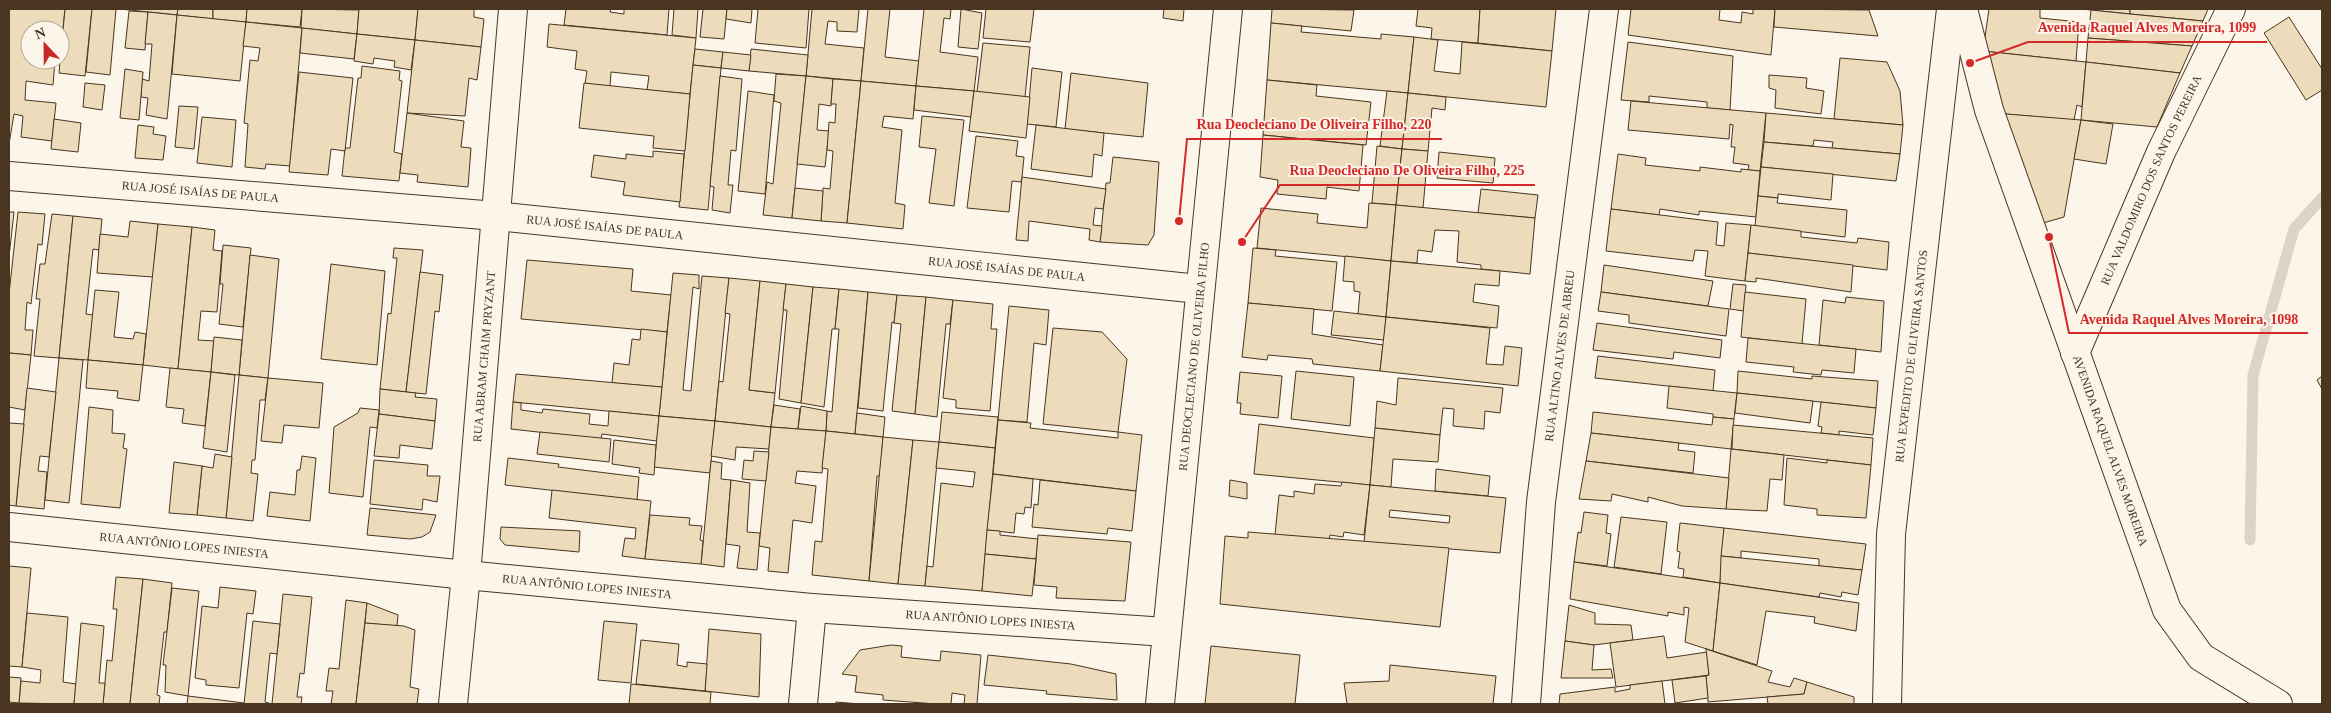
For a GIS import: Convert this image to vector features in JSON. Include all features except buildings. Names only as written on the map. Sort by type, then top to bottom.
[{"type":"street","name":"RUA ABRAM CHAIM PRYZANT","points":[[453,704],[466,575],[513,9]]},
{"type":"street","name":"RUA DEOCLECIANO DE OLIVEIRA FILHO","points":[[1160,704],[1228,9]]},
{"type":"street","name":"RUA ALTINO ALVES DE ABREU","points":[[1526,704],[1542,502],[1604,9]]},
{"type":"street","name":"RUA EXPEDITO DE OLIVEIRA SANTOS","points":[[1887,704],[1891,534],[1951,9]]},
{"type":"street","name":"AVENIDA RAQUEL ALVES MOREIRA","points":[[1963,9],[1989,110],[2167,610],[2201,656],[2278,704]]},
{"type":"street","name":"RUA VALDOMIRO DOS SANTOS PEREIRA","points":[[2075,353],[2161,152],[2231,9]]},
{"type":"street","name":"RUA JOSÉ ISAÍAS DE PAULA","points":[[9,176],[496,216],[1200,289]]},
{"type":"street","name":"RUA ANTÔNIO LOPES INIESTA","points":[[9,527],[466,575],[812,608],[1166,632]]},
{"type":"street","points":[[803,704],[812,608]]},
{"type":"waterway","points":[[2250,540],[2253,375],[2294,229],[2322,198]]},
{"type":"place","name":"Avenida Raquel Alves Moreira, 1099","points":[[1970,63]]},
{"type":"place","name":"Rua Deocleciano De Oliveira Filho, 220","points":[[1179,221]]},
{"type":"place","name":"Avenida Raquel Alves Moreira, 1098","points":[[2049,237]]},
{"type":"place","name":"Rua Deocleciano De Oliveira Filho, 225","points":[[1242,242]]}]
